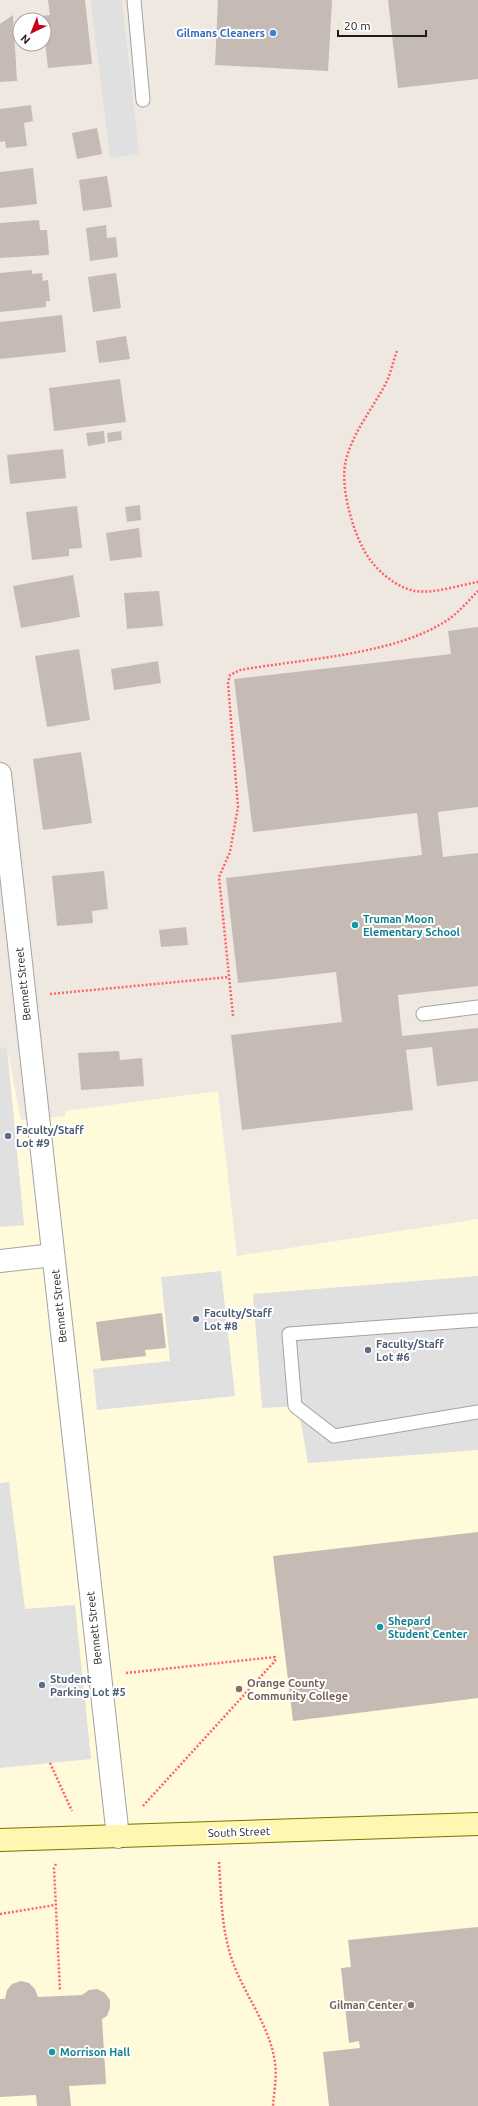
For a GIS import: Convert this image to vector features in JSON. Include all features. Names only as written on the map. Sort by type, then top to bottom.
[{"type":"street","name":"Bennett Street","points":[[0,774],[4,843],[53,1255],[118,1837]]},
{"type":"street","points":[[0,1261],[53,1255]]},
{"type":"street","name":"South Street","points":[[0,1840],[66,1839],[478,1824]]},
{"type":"lane","points":[[134,0],[143,100]]},
{"type":"lane","points":[[422,1014],[478,1008]]},
{"type":"lane","points":[[478,1320],[289,1334],[295,1406],[334,1436],[478,1412]]},
{"type":"path","points":[[397,351],[387,381],[352,444],[346,461],[344,479],[352,521],[370,561],[400,586],[416,591],[478,582]]},
{"type":"path","points":[[233,1016],[219,877],[230,852],[238,807],[228,683],[230,676],[240,670],[353,653],[394,642],[428,630],[450,618],[478,591]]},
{"type":"path","points":[[46,994],[229,977]]},
{"type":"path","points":[[99,1667],[125,1673],[275,1657],[275,1661],[138,1812],[116,1812]]},
{"type":"path","points":[[50,1763],[74,1814],[54,1868],[60,1991]]},
{"type":"path","points":[[219,1862],[223,1920],[229,1950],[238,1976],[269,2042],[275,2062],[276,2081],[273,2106]]},
{"type":"path","points":[[0,1914],[55,1905]]},
{"type":"shaded area","points":[[91,0],[122,0],[139,154],[110,158]]},
{"type":"shaded area","name":"Orange County Community College","points":[[7,1047],[21,1120],[65,1116],[65,1111],[218,1091],[237,1256],[478,1219],[478,2106],[0,2106],[0,1048]]},
{"type":"shaded area","name":"Faculty/Staff Lot #9","points":[[7,1047],[24,1225],[0,1227],[0,1048]]},
{"type":"shaded area","name":"Faculty/Staff Lot #8","points":[[221,1271],[235,1396],[97,1410],[93,1369],[170,1361],[161,1277]]},
{"type":"shaded area","name":"Faculty/Staff Lot #6","points":[[478,1276],[478,1450],[308,1463],[298,1406],[262,1408],[253,1294]]},
{"type":"shaded area","name":"Student Parking Lot #5","points":[[9,1482],[25,1609],[75,1605],[91,1759],[0,1768],[0,1483]]},
{"type":"building","points":[[48,0],[85,0],[92,64],[48,68],[46,52],[52,52],[52,12],[50,12]]},
{"type":"building","name":"Gilmans Cleaners","points":[[218,0],[332,0],[328,71],[215,65]]},
{"type":"building","points":[[388,0],[478,0],[478,79],[398,88]]},
{"type":"building","points":[[12,16],[12,52],[15,52],[17,81],[0,82],[0,24]]},
{"type":"building","points":[[31,105],[33,121],[24,123],[27,146],[6,148],[5,141],[0,142],[0,109]]},
{"type":"building","points":[[97,128],[102,154],[77,159],[72,133]]},
{"type":"building","points":[[33,168],[37,204],[0,208],[0,172]]},
{"type":"building","points":[[107,176],[112,207],[83,211],[79,180]]},
{"type":"building","points":[[39,220],[40,230],[47,230],[49,255],[0,258],[0,223]]},
{"type":"building","points":[[106,225],[107,238],[116,237],[118,257],[90,261],[86,228]]},
{"type":"building","points":[[32,270],[32,274],[42,273],[43,281],[48,280],[50,301],[46,301],[46,307],[0,312],[0,273]]},
{"type":"building","points":[[116,273],[121,308],[93,312],[88,277]]},
{"type":"building","points":[[62,315],[66,352],[0,359],[0,322]]},
{"type":"building","points":[[126,336],[130,359],[99,363],[96,341]]},
{"type":"building","points":[[120,379],[126,422],[54,431],[49,388]]},
{"type":"building","points":[[104,431],[105,443],[88,446],[86,433]]},
{"type":"building","points":[[121,431],[122,440],[108,442],[107,433]]},
{"type":"building","points":[[63,449],[66,478],[10,484],[7,455]]},
{"type":"building","points":[[140,505],[141,520],[127,522],[125,507]]},
{"type":"building","points":[[77,506],[82,548],[69,549],[69,556],[32,560],[26,512]]},
{"type":"building","points":[[139,528],[142,557],[110,561],[106,533]]},
{"type":"building","points":[[73,575],[80,617],[21,628],[13,586]]},
{"type":"building","points":[[159,591],[163,626],[127,629],[124,593]]},
{"type":"building","name":"Truman Moon Elementary School","points":[[478,627],[478,807],[438,812],[443,857],[478,853],[478,986],[398,995],[402,1036],[478,1028],[478,1081],[437,1086],[432,1047],[406,1050],[413,1110],[242,1130],[231,1035],[342,1022],[336,972],[238,983],[226,878],[422,855],[417,813],[253,832],[234,679],[451,654],[448,631]]},
{"type":"building","points":[[79,649],[90,720],[47,727],[35,656]]},
{"type":"building","points":[[158,661],[161,683],[114,690],[111,669]]},
{"type":"building","points":[[81,752],[92,823],[43,830],[33,759]]},
{"type":"building","points":[[104,871],[108,909],[92,911],[93,923],[57,926],[52,876]]},
{"type":"building","points":[[186,927],[188,945],[161,947],[159,930]]},
{"type":"building","points":[[119,1051],[120,1060],[142,1058],[144,1086],[81,1090],[78,1053]]},
{"type":"building","points":[[162,1313],[166,1348],[145,1350],[146,1356],[101,1361],[96,1322]]},
{"type":"building","name":"Shepard Student Center","points":[[478,1532],[478,1698],[293,1721],[273,1556]]},
{"type":"building","name":"Gilman Center","points":[[478,1927],[478,2106],[329,2106],[323,2052],[360,2048],[359,2041],[349,2043],[341,1968],[351,1967],[348,1940]]},
{"type":"building","name":"Morrison Hall","points":[[21,1981],[29,1983],[35,1989],[38,1997],[82,1995],[89,1990],[97,1989],[105,1993],[110,2000],[110,2008],[107,2016],[102,2019],[106,2084],[69,2086],[71,2106],[37,2106],[36,2095],[0,2097],[0,1999],[5,1999],[7,1990],[12,1984]]},
{"type":"place","name":"Gilmans Cleaners","points":[[273,33]]},
{"type":"place","name":"Truman Moon Elementary School","points":[[355,925]]},
{"type":"place","name":"Faculty/Staff Lot #9","points":[[8,1136]]},
{"type":"place","name":"Faculty/Staff Lot #8","points":[[196,1319]]},
{"type":"place","name":"Faculty/Staff Lot #6","points":[[368,1350]]},
{"type":"place","name":"Shepard Student Center","points":[[380,1627]]},
{"type":"place","name":"Student Parking Lot #5","points":[[42,1685]]},
{"type":"place","name":"Orange County Community College","points":[[239,1689]]},
{"type":"place","name":"Gilman Center","points":[[411,2005]]},
{"type":"place","name":"Morrison Hall","points":[[52,2052]]}]
